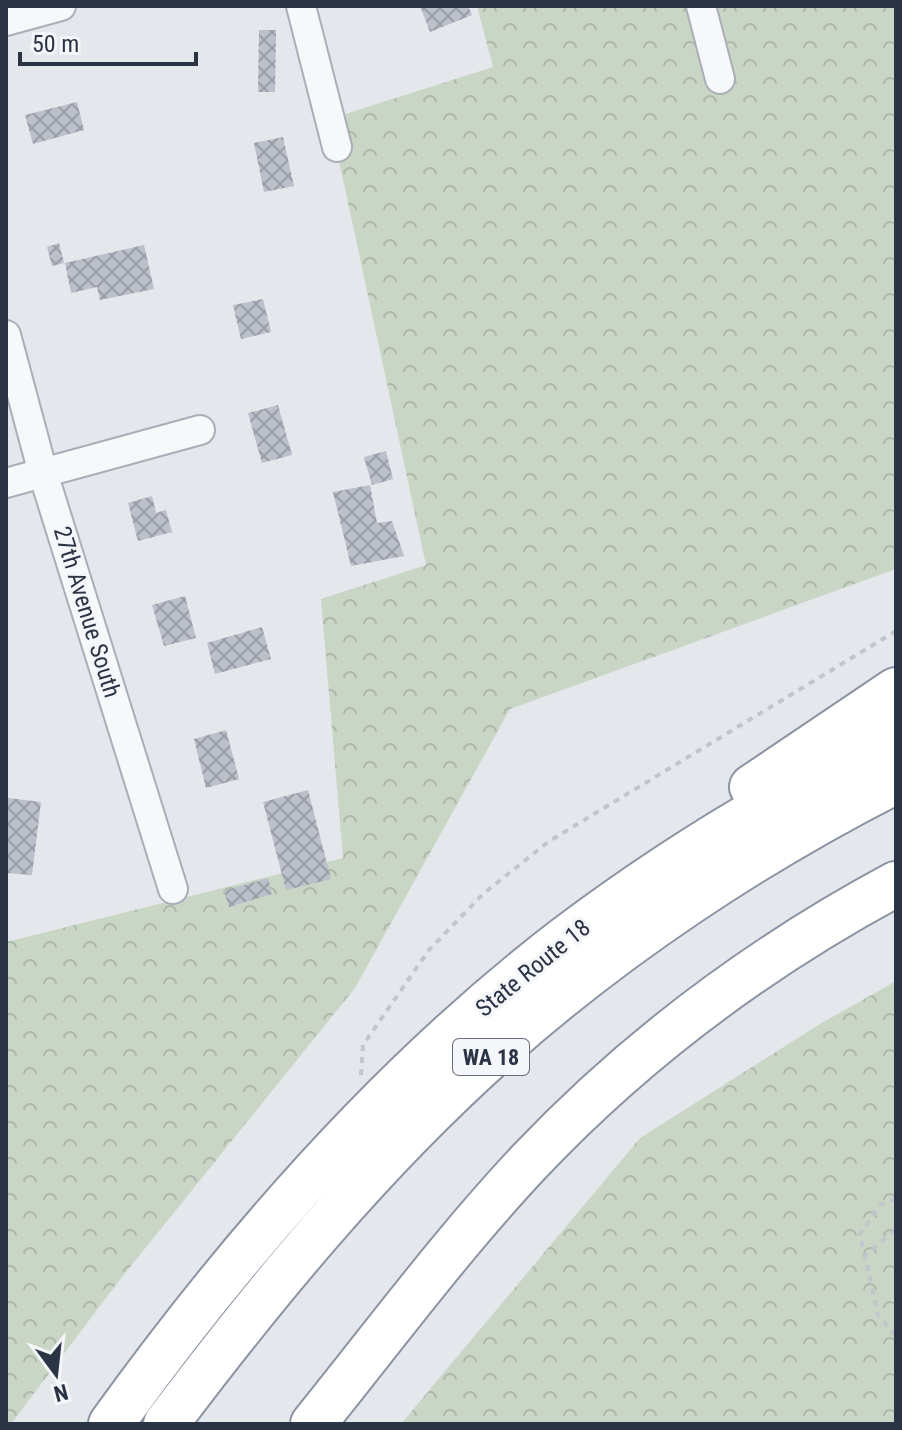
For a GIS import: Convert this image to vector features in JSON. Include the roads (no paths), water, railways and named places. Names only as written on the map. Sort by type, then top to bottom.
[{"type":"highway","points":[[564,940],[669,845],[896,690]]},
{"type":"highway","name":"State Route 18","points":[[111,1424],[244,1252],[415,1068],[564,940],[628,894],[727,830],[896,737]]},
{"type":"highway","name":"State Route 18","points":[[166,1424],[239,1326],[332,1216],[418,1125],[500,1048],[580,983],[703,894],[773,847],[896,781]]},
{"type":"highway","points":[[313,1424],[489,1208],[615,1079],[731,986],[819,926],[896,884]]},
{"type":"highway","points":[[819,926],[896,899]]},
{"type":"highway","points":[[102,1424],[144,1378]]},
{"type":"street","points":[[6,21],[61,6]]},
{"type":"street","points":[[301,6],[337,147]]},
{"type":"street","points":[[701,6],[720,79]]},
{"type":"street","name":"27th Avenue South","points":[[6,335],[43,473],[173,889]]},
{"type":"street","points":[[6,483],[200,430]]}]
